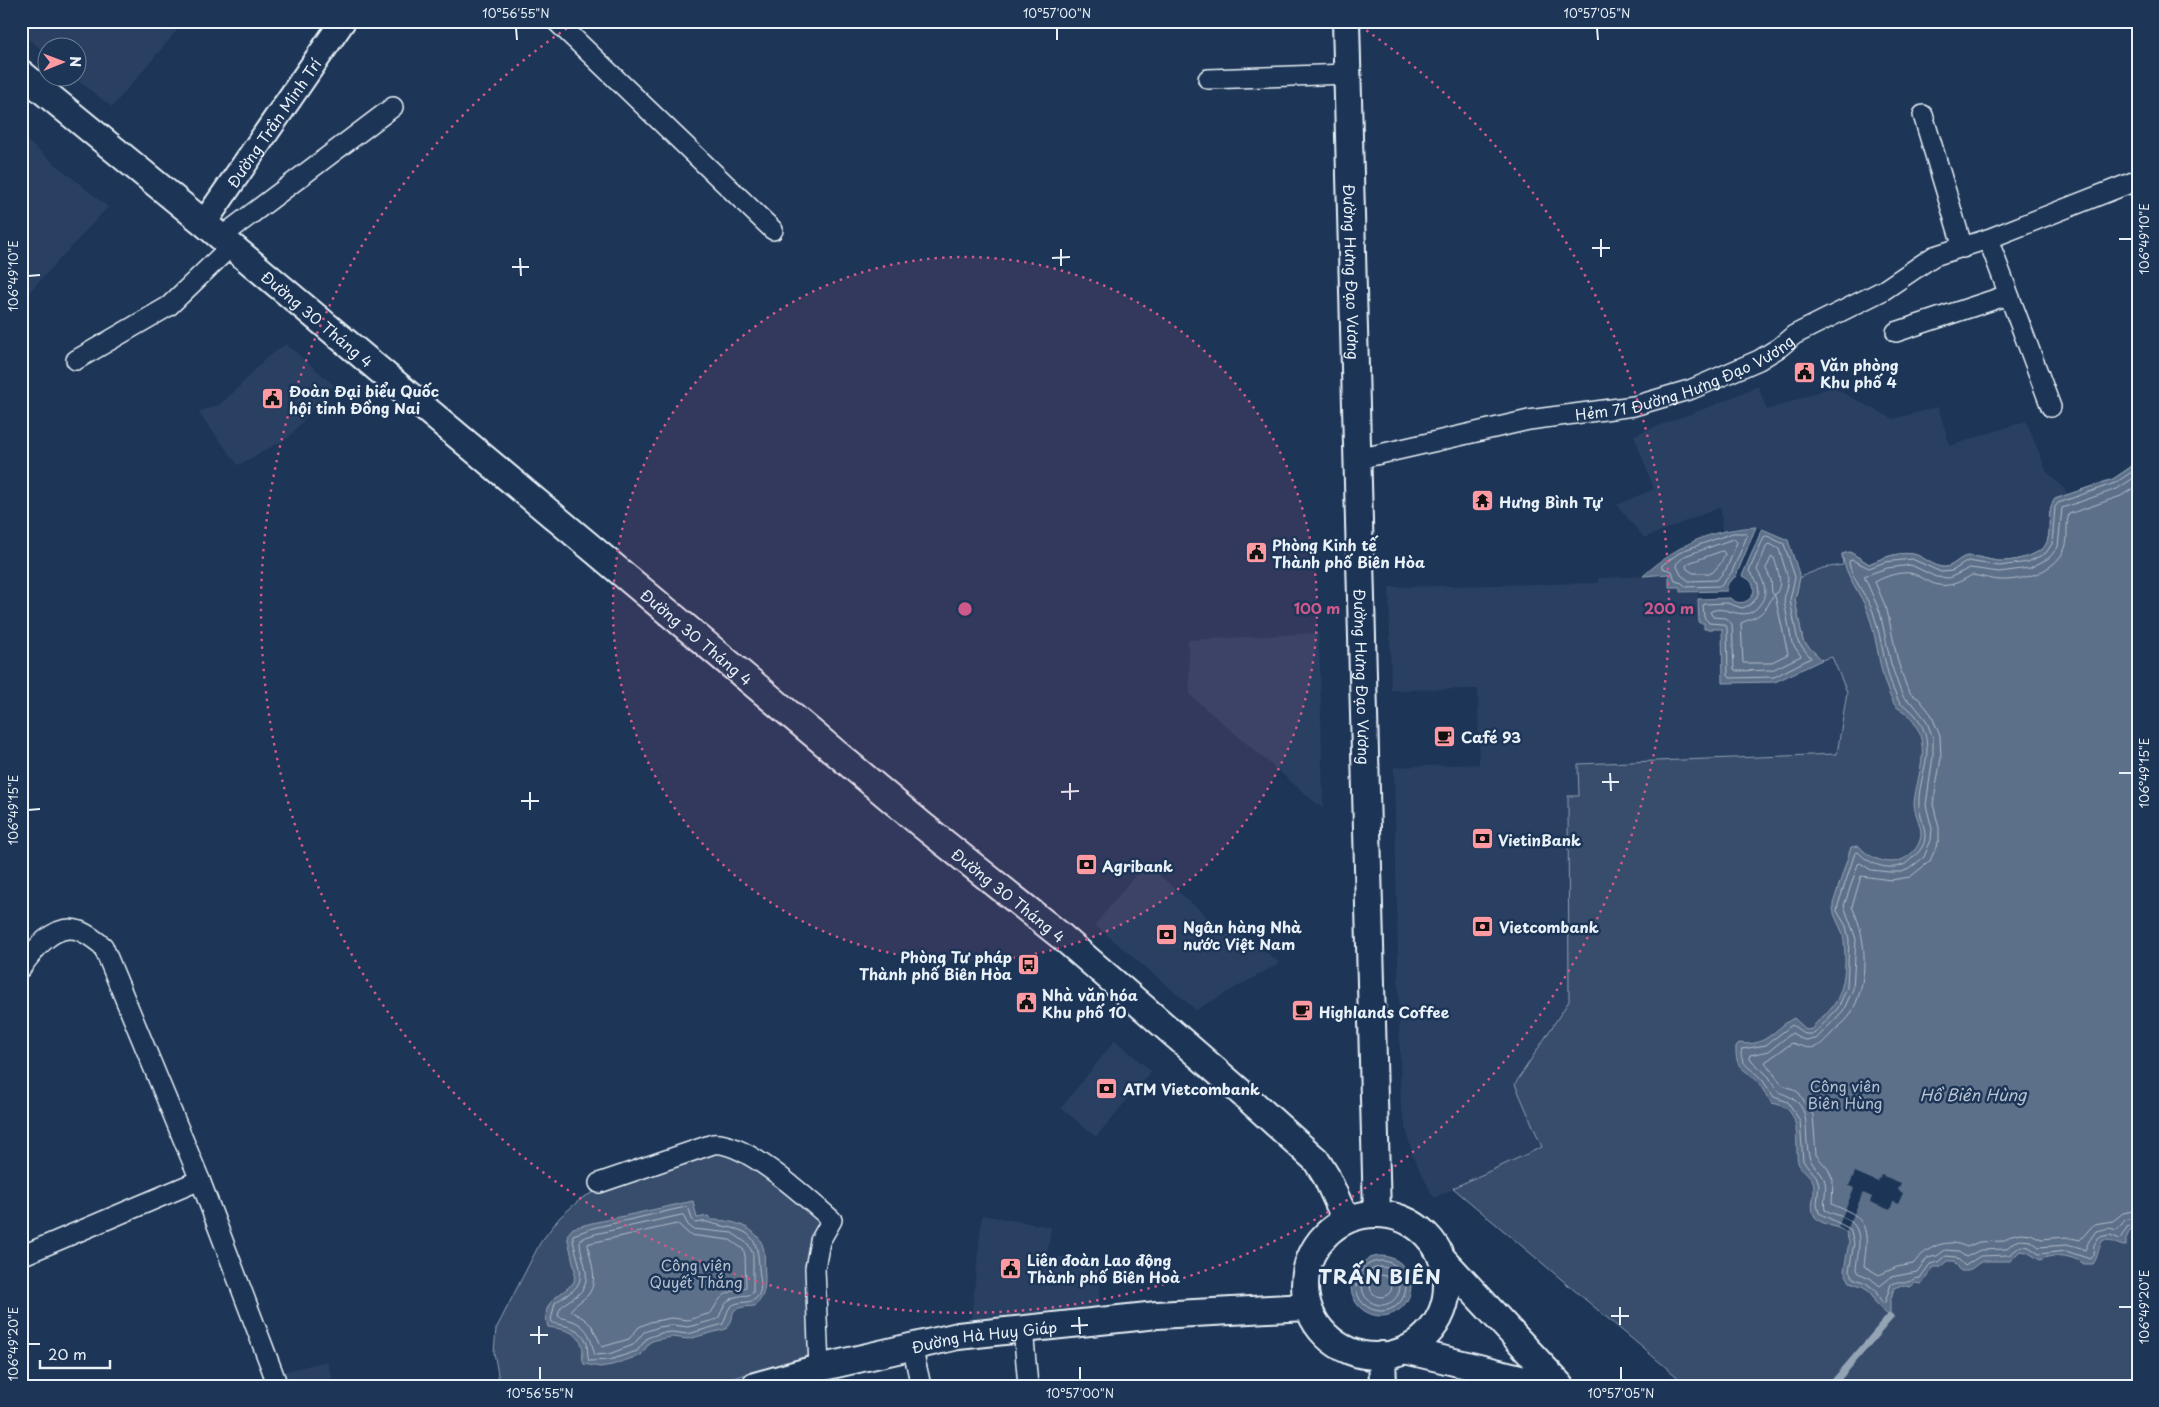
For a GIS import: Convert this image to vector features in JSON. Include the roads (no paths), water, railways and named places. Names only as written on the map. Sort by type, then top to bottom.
[{"type":"main road","name":"Đường Hưng Đạo Vương","points":[[1346,21],[1377,1214]]},
{"type":"main road","name":"Đường 30 Tháng 4","points":[[21,73],[219,235],[922,826],[1061,936],[1316,1160],[1326,1176],[1346,1220]]},
{"type":"main road","points":[[1553,1386],[1393,1352],[1358,1354],[1337,1344],[1319,1328],[1308,1307],[1305,1284],[1308,1263],[1312,1252],[1325,1234],[1346,1220],[1360,1216],[1377,1214],[1397,1217],[1415,1226],[1430,1239],[1441,1256],[1561,1386]]},
{"type":"main road","points":[[1393,1352],[1414,1344],[1431,1330],[1442,1310],[1446,1289],[1441,1256]]},
{"type":"main road","name":"Đường Hà Huy Giáp","points":[[755,1386],[819,1368],[958,1336],[1157,1315],[1308,1307]]},
{"type":"main road","points":[[1383,1386],[1393,1352]]},
{"type":"street","name":"Đường Trần Minh Trí","points":[[219,235],[343,21]]},
{"type":"street","points":[[556,21],[773,230]]},
{"type":"street","points":[[1208,79],[1347,74]]},
{"type":"street","points":[[76,360],[169,306],[219,235],[393,107]]},
{"type":"street","points":[[1924,115],[1963,248]]},
{"type":"street","name":"Hẻm 71 Đường Hưng Đạo Vương","points":[[1358,459],[1529,420],[1634,406],[1692,389],[1759,360],[1780,348],[1794,334],[1884,290],[1934,256],[1988,239],[2138,180]]},
{"type":"street","points":[[1988,239],[2051,407]]},
{"type":"street","points":[[1896,332],[2008,295]]},
{"type":"street","points":[[21,968],[40,945],[53,934],[70,929],[79,930],[103,946],[200,1180],[278,1386]]},
{"type":"street","points":[[599,1183],[713,1144],[721,1143],[746,1153],[807,1198],[832,1220],[820,1241],[815,1268],[819,1368]]},
{"type":"street","points":[[21,1256],[200,1180]]},
{"type":"street","points":[[1024,1328],[1028,1386]]},
{"type":"street","points":[[912,1346],[921,1386]]},
{"type":"water","name":"Hồ Biên Hùng","points":[[2138,462],[2138,1228],[2130,1230],[2126,1239],[2126,1246],[2103,1240],[2093,1264],[2084,1264],[2062,1256],[2051,1256],[2040,1260],[2027,1252],[2020,1251],[2010,1261],[1982,1261],[1968,1271],[1961,1271],[1954,1261],[1948,1261],[1941,1267],[1934,1267],[1922,1284],[1915,1283],[1910,1287],[1902,1285],[1894,1288],[1890,1302],[1890,1317],[1876,1304],[1871,1294],[1864,1287],[1850,1282],[1844,1271],[1849,1242],[1846,1232],[1821,1222],[1813,1213],[1814,1183],[1798,1163],[1796,1126],[1792,1114],[1787,1109],[1772,1103],[1758,1082],[1741,1068],[1736,1054],[1736,1046],[1739,1043],[1756,1043],[1763,1040],[1794,1018],[1807,1030],[1812,1029],[1831,1009],[1837,999],[1843,983],[1845,949],[1842,931],[1834,914],[1833,904],[1851,847],[1859,846],[1879,860],[1891,862],[1908,856],[1916,849],[1920,840],[1921,831],[1914,803],[1922,754],[1920,735],[1906,713],[1895,706],[1889,693],[1882,671],[1872,624],[1846,570],[1842,554],[1850,552],[1869,564],[1892,555],[1905,553],[1917,555],[1941,567],[1952,565],[1961,558],[1968,556],[2003,561],[2027,557],[2038,552],[2046,545],[2050,511],[2055,499],[2113,479]]},
{"type":"water","points":[[1756,527],[1736,576],[1728,583],[1727,591],[1680,592],[1680,587],[1669,587],[1669,574],[1643,576],[1669,555],[1695,541],[1723,531]]},
{"type":"water","points":[[1762,529],[1788,540],[1800,577],[1795,600],[1803,641],[1822,660],[1775,682],[1723,683],[1722,629],[1704,629],[1704,623],[1699,623],[1698,599],[1730,598],[1736,602],[1743,602],[1752,596],[1754,591],[1753,585],[1742,576]]},
{"type":"water","points":[[693,1201],[697,1218],[708,1216],[712,1220],[737,1223],[757,1236],[764,1251],[765,1284],[761,1299],[755,1306],[735,1310],[726,1329],[688,1339],[672,1337],[655,1340],[650,1342],[641,1355],[612,1365],[600,1367],[584,1364],[583,1347],[580,1340],[568,1331],[548,1327],[546,1318],[552,1300],[574,1282],[575,1271],[567,1235],[573,1228]]},
{"type":"water","points":[[1375,1256],[1387,1256],[1398,1261],[1406,1269],[1411,1280],[1409,1298],[1398,1311],[1387,1316],[1375,1316],[1364,1311],[1356,1303],[1351,1292],[1351,1280],[1356,1269],[1364,1261]]},
{"type":"waterway","points":[[1831,1386],[1890,1317]]},
{"type":"place","name":"Văn phòng Khu phố 4","points":[[1804,373]]},
{"type":"place","name":"Đoàn Đại biểu Quốc hội tỉnh Đồng Nai","points":[[273,399]]},
{"type":"place","name":"Hưng Bình Tự","points":[[1483,501]]},
{"type":"place","name":"Phòng Kinh tế Thành phố Biên Hòa","points":[[1256,553]]},
{"type":"place","name":"Café 93","points":[[1445,736]]},
{"type":"place","name":"VietinBank","points":[[1482,839]]},
{"type":"place","name":"Agribank","points":[[1086,865]]},
{"type":"place","name":"Vietcombank","points":[[1483,926]]},
{"type":"place","name":"Ngân hàng Nhà nước Việt Nam","points":[[1167,935]]},
{"type":"place","name":"Phòng Tư pháp Thành phố Biên Hòa","points":[[1028,965]]},
{"type":"place","name":"Nhà văn hóa Khu phố 10","points":[[1026,1003]]},
{"type":"place","name":"Highlands Coffee","points":[[1303,1011]]},
{"type":"place","name":"ATM Vietcombank","points":[[1107,1088]]},
{"type":"place","name":"Liên đoàn Lao động Thành phố Biên Hoà","points":[[1011,1268]]},
{"type":"district","name":"TRẤN BIÊN","points":[[1380,1276]]},
{"type":"park label","name":"Công viên Biên Hùng","points":[[1845,1094]]},
{"type":"park label","name":"Công viên Quyết Thắng","points":[[696,1272]]}]
